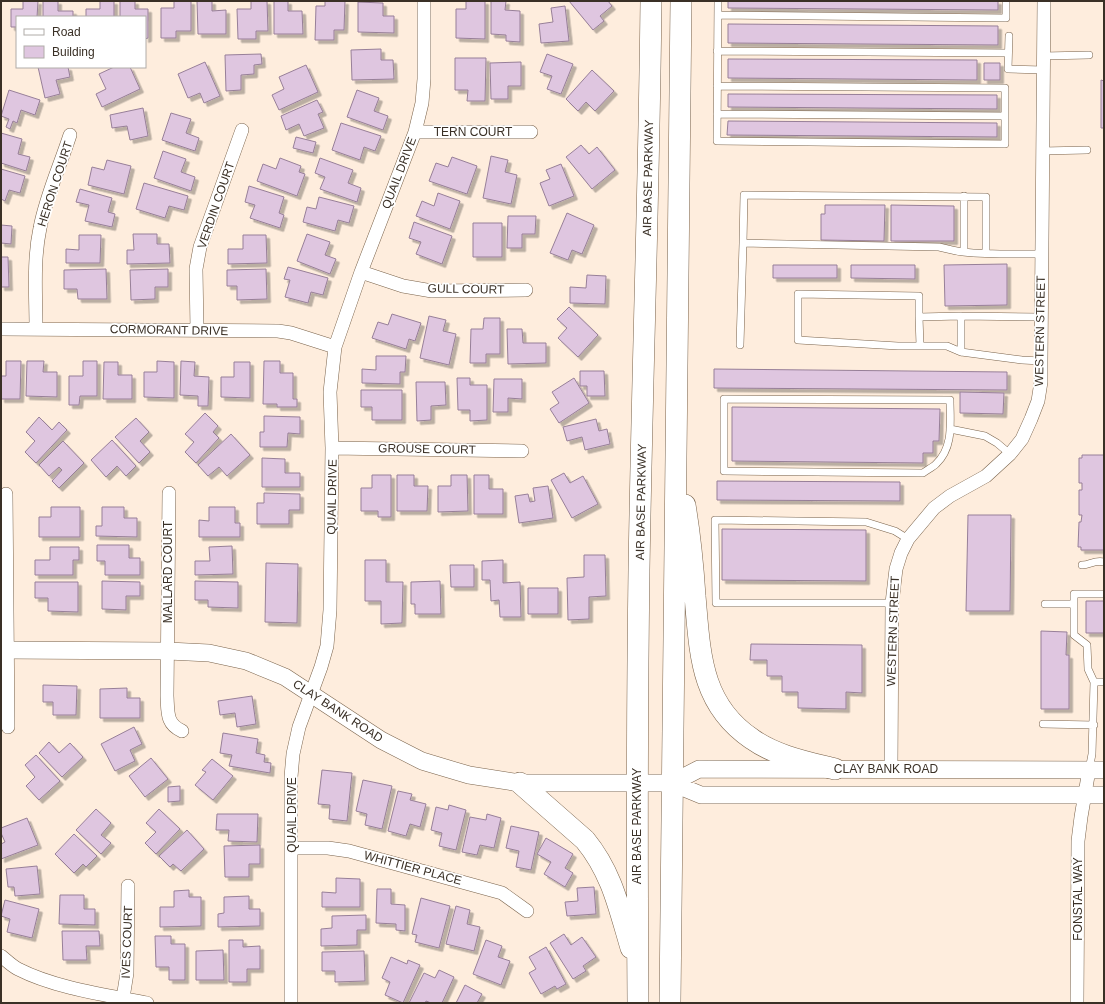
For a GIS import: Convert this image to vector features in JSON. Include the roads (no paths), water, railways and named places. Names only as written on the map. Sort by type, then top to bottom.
[{"type":"main road","name":"AIR BASE PARKWAY","points":[[638,1003],[637,783],[639,571],[649,160],[651,1]]},
{"type":"main road","points":[[670,1003],[681,1]]},
{"type":"main road","points":[[676,447],[690,537],[700,647],[703,666],[710,688],[719,706],[734,724],[752,739],[767,748],[794,758],[835,769]]},
{"type":"main road","points":[[520,783],[585,840],[602,862],[612,887],[638,970]]},
{"type":"street","name":"QUAIL DRIVE","points":[[291,1003],[291,777],[293,754],[299,726],[312,695],[328,646],[330,610],[332,448],[330,392],[335,347],[361,272],[415,132],[422,103],[424,79],[424,1]]},
{"type":"street","name":"WESTERN STREET","points":[[891,769],[892,603],[896,569],[908,539],[934,508],[950,496],[986,476],[1010,454],[1022,439],[1032,419],[1038,401],[1041,361],[1044,1]]},
{"type":"street","name":"VERDIN COURT","points":[[197,330],[196,269],[200,247],[242,130]]},
{"type":"street","name":"TERN COURT","points":[[415,132],[531,132]]},
{"type":"street","name":"HERON COURT","points":[[36,329],[36,262],[40,228],[50,193],[70,135]]},
{"type":"street","name":"GULL COURT","points":[[361,272],[403,286],[432,291],[526,290]]},
{"type":"street","name":"CORMORANT DRIVE","points":[[1,329],[278,331],[291,333],[335,347]]},
{"type":"street","name":"GROUSE COURT","points":[[332,448],[522,451]]},
{"type":"street","name":"MALLARD COURT","points":[[169,493],[168,718],[174,728],[182,732]]},
{"type":"street","points":[[6,494],[4,650],[8,727]]},
{"type":"street","name":"CLAY BANK ROAD","points":[[4,650],[168,651],[209,654],[246,661],[285,677],[381,740],[422,761],[469,775],[520,783],[672,783],[701,795],[1104,795]]},
{"type":"street","name":"CLAY BANK ROAD","points":[[672,783],[700,769],[1097,770]]},
{"type":"street","name":"FONSTAL WAY","points":[[1078,1003],[1078,841],[1085,795],[1097,770]]},
{"type":"street","name":"WHITTIER PLACE","points":[[291,848],[328,848],[349,851],[502,893],[527,911]]},
{"type":"street","name":"IVES COURT","points":[[123,998],[128,973],[128,886]]},
{"type":"street","points":[[1,956],[17,969],[42,979],[147,1003]]},
{"type":"lane","points":[[717,86],[1005,88],[1005,144],[717,141],[717,86],[717,51],[718,1]]},
{"type":"lane","points":[[718,15],[1006,18],[1006,1]]},
{"type":"lane","points":[[1009,36],[1008,70],[1043,70]]},
{"type":"lane","points":[[717,51],[1008,53]]},
{"type":"lane","points":[[1043,56],[1089,55]]},
{"type":"lane","points":[[717,114],[1005,116]]},
{"type":"lane","points":[[1042,151],[1087,150]]},
{"type":"lane","points":[[740,345],[744,195],[986,197],[986,253]]},
{"type":"lane","points":[[964,196],[964,252]]},
{"type":"lane","points":[[743,243],[939,247],[964,252],[1042,254]]},
{"type":"lane","points":[[920,345],[919,296],[798,294],[798,340],[898,346],[947,346],[961,352],[1041,361]]},
{"type":"lane","points":[[961,316],[961,352]]},
{"type":"lane","points":[[919,317],[1041,316]]},
{"type":"lane","points":[[724,399],[950,400],[950,429],[947,449],[936,464],[923,473],[724,471],[724,399]]},
{"type":"lane","points":[[950,429],[985,436],[997,443],[1010,454]]},
{"type":"lane","points":[[892,603],[716,603],[715,520],[866,522],[895,531],[908,539]]},
{"type":"lane","points":[[1082,565],[1086,565],[1093,561],[1104,562]]},
{"type":"lane","points":[[1097,770],[1092,754],[1094,682],[1088,669],[1087,645],[1074,635],[1074,594],[1104,594]]},
{"type":"lane","points":[[1045,604],[1074,604]]},
{"type":"lane","points":[[1094,682],[1104,682]]},
{"type":"lane","points":[[1043,724],[1094,725]]}]
